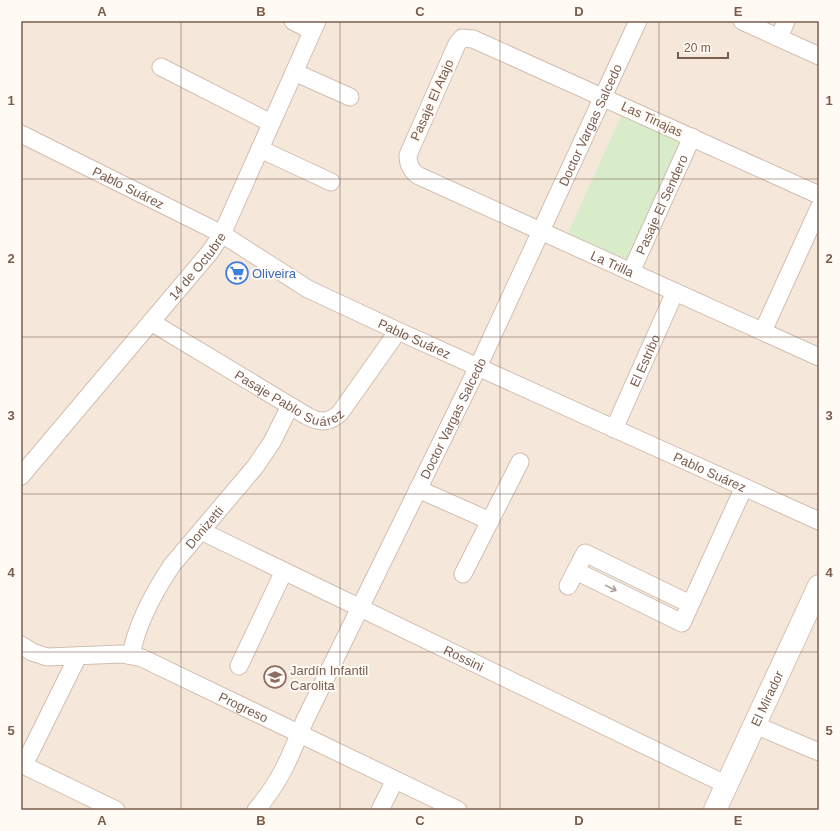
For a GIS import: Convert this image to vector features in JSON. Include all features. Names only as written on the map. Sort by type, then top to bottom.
[{"type":"main road","name":"El Mirador","points":[[715,810],[819,586]]},
{"type":"street","points":[[293,21],[314,26]]},
{"type":"street","name":"Doctor Vargas Salcedo","points":[[256,810],[268,796],[281,776],[304,720],[478,367],[638,21]]},
{"type":"street","points":[[742,21],[819,56]]},
{"type":"street","points":[[779,38],[786,21]]},
{"type":"street","name":"14 de Octubre","points":[[21,476],[210,252],[222,234],[314,26]]},
{"type":"street","name":"Las Tinajas","points":[[462,38],[473,38],[819,195]]},
{"type":"street","name":"Pasaje El Atajo","points":[[409,166],[409,150],[457,44],[462,38]]},
{"type":"street","points":[[161,67],[271,123]]},
{"type":"street","points":[[294,72],[350,97]]},
{"type":"street","name":"Pablo Suárez","points":[[21,134],[222,234],[308,289],[819,521]]},
{"type":"street","name":"Pasaje El Sendero","points":[[631,272],[692,137]]},
{"type":"street","points":[[260,149],[331,182]]},
{"type":"street","name":"La Trilla","points":[[409,166],[415,174],[419,176],[819,357]]},
{"type":"street","points":[[763,331],[819,208]]},
{"type":"street","name":"El Estribo","points":[[614,429],[675,292]]},
{"type":"street","name":"Pasaje Pablo Suárez","points":[[151,322],[314,420],[327,421],[340,413],[398,331]]},
{"type":"street","name":"Donizetti","points":[[131,655],[136,635],[153,595],[162,579],[263,456],[272,442],[290,406]]},
{"type":"street","points":[[463,574],[520,462]]},
{"type":"street","points":[[576,571],[682,623],[744,487]]},
{"type":"street","points":[[418,489],[490,522]]},
{"type":"street","name":"Rossini","points":[[201,531],[727,785]]},
{"type":"street","points":[[568,586],[584,552],[690,604]]},
{"type":"street","points":[[239,666],[284,572]]},
{"type":"street","name":"Progreso","points":[[21,645],[32,652],[47,656],[113,654],[131,655],[152,662],[458,810]]},
{"type":"street","points":[[78,656],[23,764],[116,810]]},
{"type":"street","points":[[755,725],[819,752]]},
{"type":"street","points":[[380,810],[395,780]]},
{"type":"shaded area","points":[[21,21],[819,21],[819,810],[21,810]]},
{"type":"green space","points":[[623,112],[685,140],[630,261],[568,233]]},
{"type":"place","name":"Oliveira","points":[[237,273]]},
{"type":"place","name":"Jardín Infantil Carolita","points":[[275,677]]}]
